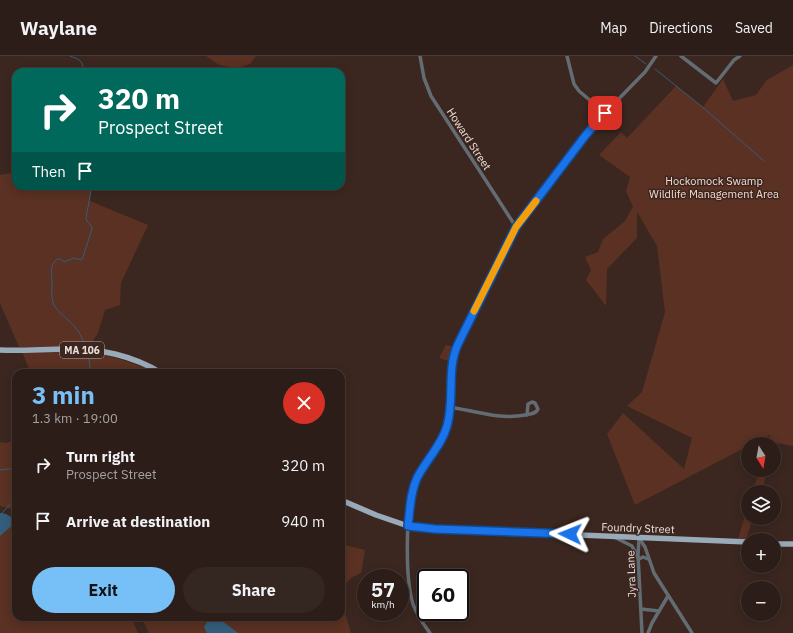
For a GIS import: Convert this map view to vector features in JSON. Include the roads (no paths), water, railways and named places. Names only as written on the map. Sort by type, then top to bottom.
[{"type":"main road","name":"MA 106","points":[[0,350],[93,350],[114,354],[152,369]]},
{"type":"main road","name":"Foundry Street","points":[[345,502],[376,515],[408,526],[435,529],[741,542]]},
{"type":"main road","points":[[781,544],[793,544]]},
{"type":"street","name":"Howard Street","points":[[420,56],[423,74],[431,96],[516,227]]},
{"type":"street","points":[[567,56],[574,84],[579,91],[605,113]]},
{"type":"street","points":[[430,633],[417,614],[411,594],[408,526],[414,485],[444,436],[448,422],[452,364],[455,350],[516,227],[585,136],[645,72],[656,56]]},
{"type":"street","points":[[681,56],[716,83],[734,60],[740,56]]},
{"type":"street","points":[[450,407],[508,417],[527,415]]},
{"type":"street","points":[[613,537],[633,548],[639,559],[644,557],[648,559]]},
{"type":"street","points":[[639,538],[645,547],[653,570],[692,633]]},
{"type":"street","name":"Jyra Lane","points":[[639,538],[642,633]]},
{"type":"street","points":[[648,633],[668,596]]},
{"type":"street","name":"Jyra Lane","points":[[641,608],[659,611]]},
{"type":"water","points":[[0,513],[12,518],[12,526],[0,536]]},
{"type":"water","points":[[208,621],[222,621],[238,633],[207,633],[204,627]]},
{"type":"waterway","points":[[70,56],[77,58],[83,65],[83,68]]},
{"type":"waterway","points":[[635,56],[646,64]]},
{"type":"waterway","points":[[655,69],[700,105],[764,161]]},
{"type":"waterway","points":[[85,344],[76,328],[55,307],[53,303],[52,270],[53,264],[57,259],[64,262],[74,258],[81,260],[83,257],[92,229],[86,218],[91,190]]},
{"type":"waterway","points":[[88,353],[90,369]]},
{"type":"waterway","points":[[0,470],[12,468]]},
{"type":"waterway","points":[[2,513],[12,502]]},
{"type":"park label","name":"Hockomock Swamp Wildlife Management Area","points":[[714,187]]}]
